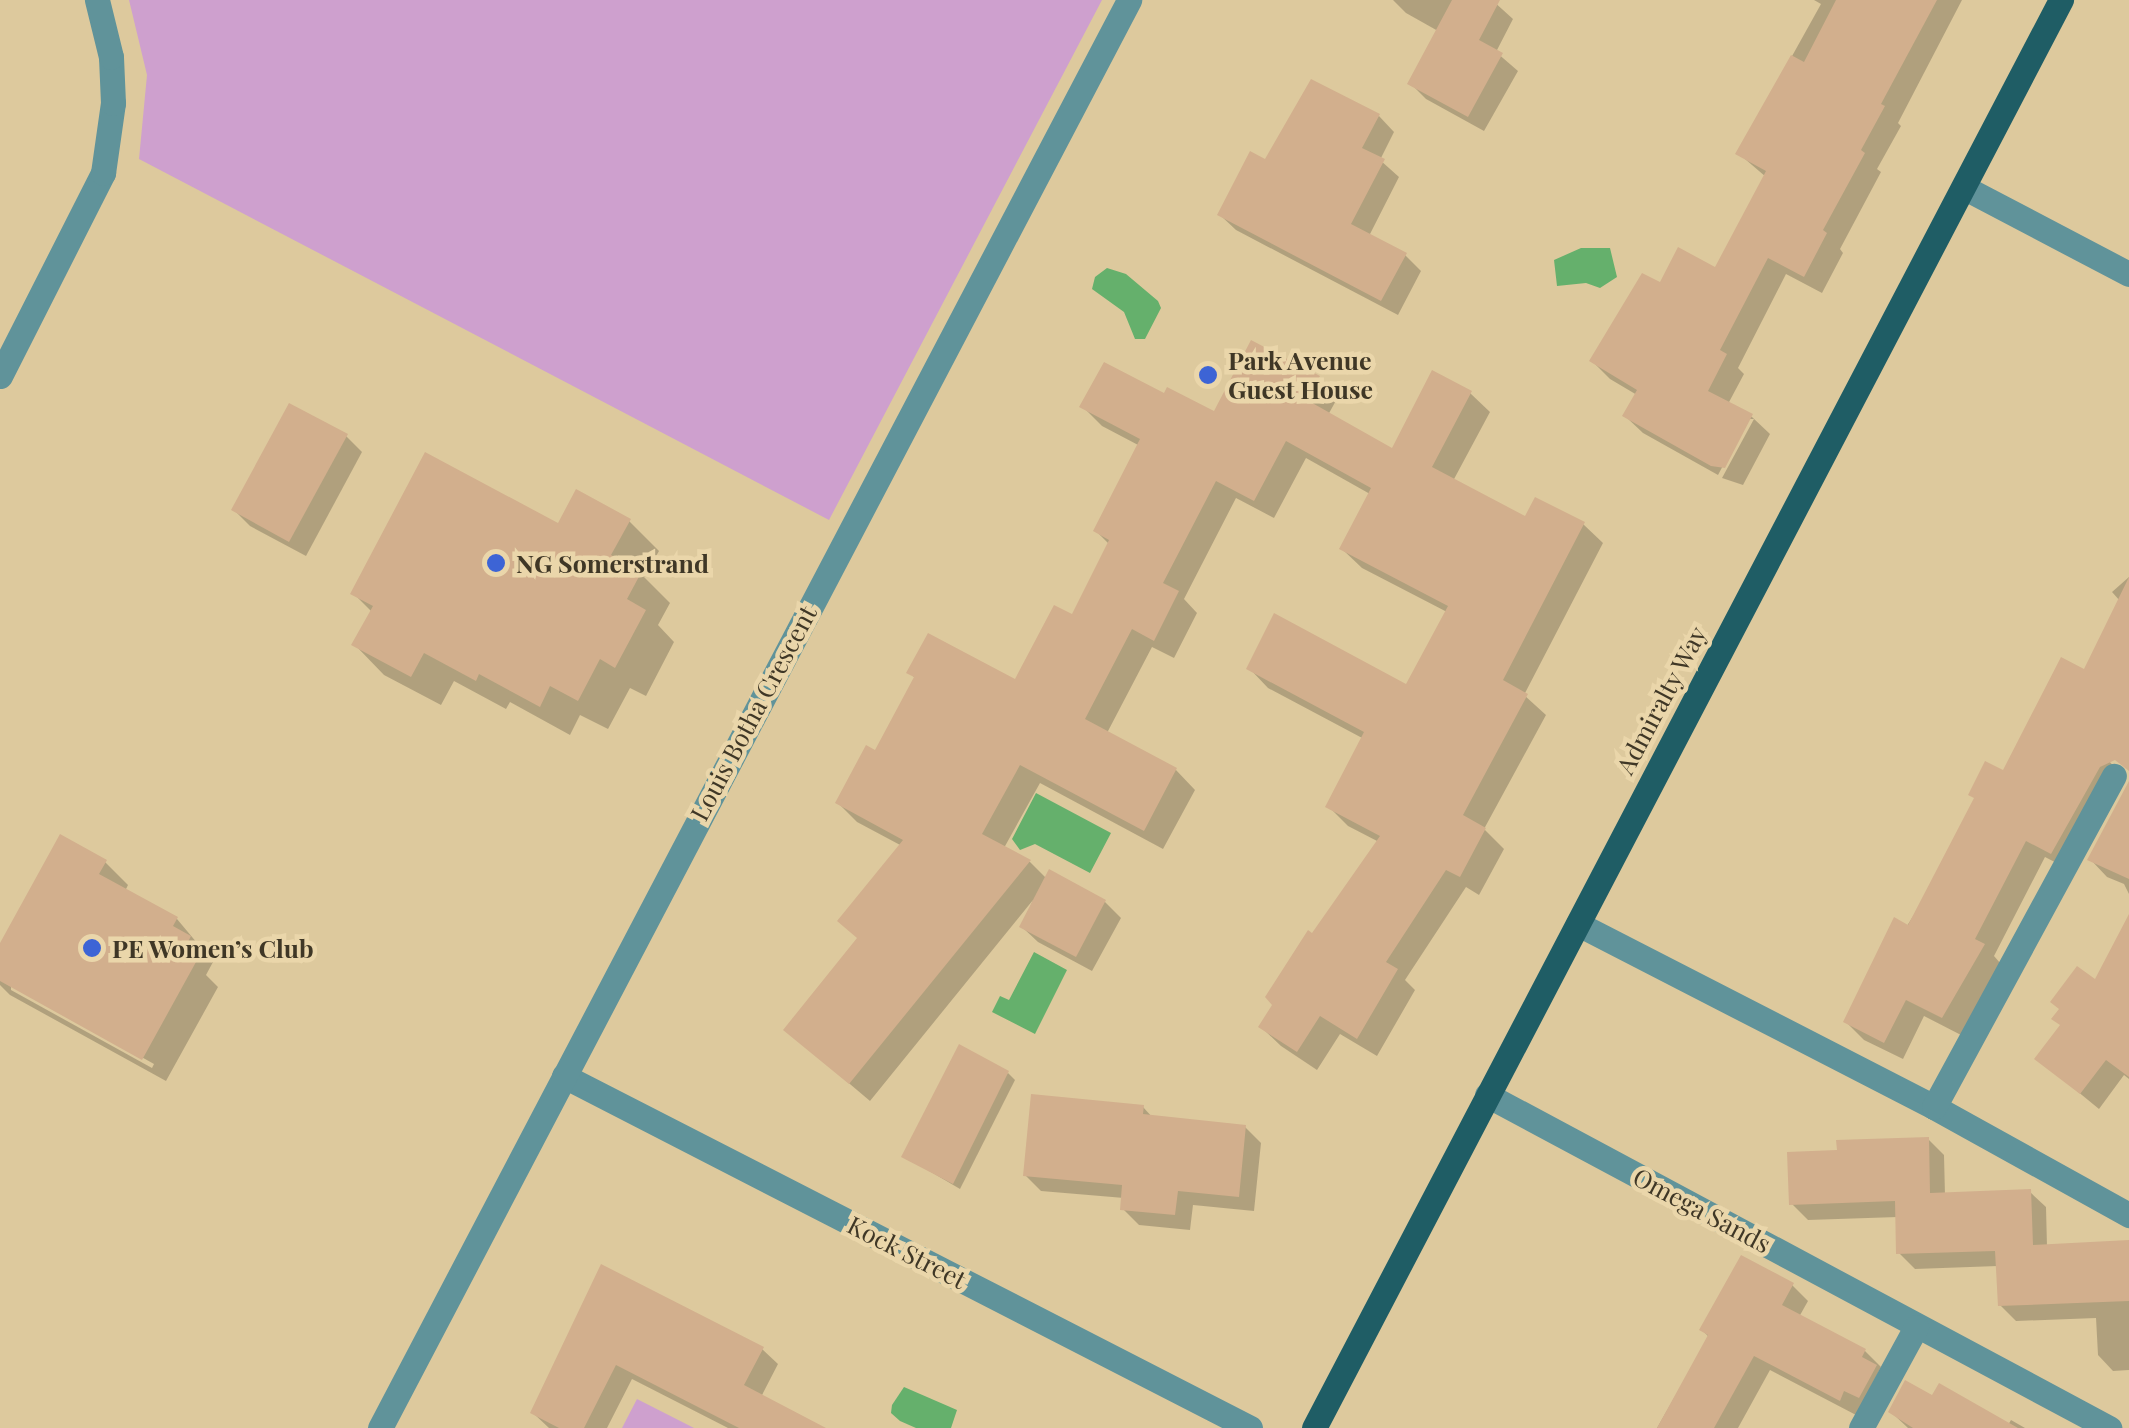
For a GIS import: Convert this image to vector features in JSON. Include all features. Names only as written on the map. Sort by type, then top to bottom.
[{"type":"main road","name":"Admiralty Way","points":[[1314,1428],[2061,0]]},
{"type":"street","points":[[0,376],[103,172],[113,102],[111,57],[97,0]]},
{"type":"street","name":"Louis Botha Crescent","points":[[380,1428],[1129,0]]},
{"type":"street","points":[[1964,188],[2129,274]]},
{"type":"street","points":[[1934,1107],[2114,776]]},
{"type":"street","points":[[1578,924],[1934,1107],[2129,1215]]},
{"type":"street","name":"Kock Street","points":[[564,1076],[1250,1428]]},
{"type":"street","name":"Omega Sands","points":[[1487,1095],[2109,1428]]},
{"type":"street","points":[[1861,1428],[1916,1327]]},
{"type":"shaded area","points":[[129,0],[1102,0],[829,520],[139,159],[147,75]]},
{"type":"shaded area","points":[[1581,248],[1610,248],[1617,277],[1600,288],[1586,283],[1557,286],[1554,260]]},
{"type":"shaded area","points":[[1107,268],[1126,274],[1158,301],[1161,308],[1145,339],[1135,339],[1124,312],[1092,289],[1095,277]]},
{"type":"shaded area","points":[[1036,793],[1111,833],[1090,873],[1035,844],[1020,850],[1012,839]]},
{"type":"shaded area","points":[[1034,952],[1067,970],[1035,1034],[992,1012],[1000,996],[1009,1000]]},
{"type":"shaded area","points":[[904,1387],[957,1410],[951,1428],[916,1428],[900,1421],[891,1413]]},
{"type":"shaded area","points":[[637,1399],[694,1428],[622,1428]]},
{"type":"building","points":[[1452,0],[1500,0],[1479,40],[1503,53],[1468,117],[1407,84]]},
{"type":"building","points":[[1836,0],[1937,0],[1881,104],[1885,106],[1861,150],[1865,153],[1823,230],[1827,233],[1804,277],[1768,258],[1720,350],[1727,354],[1708,391],[1753,414],[1725,468],[1711,466],[1622,416],[1637,390],[1589,361],[1642,273],[1660,282],[1678,247],[1715,267],[1766,171],[1735,154],[1791,55],[1804,62]]},
{"type":"building","points":[[1311,79],[1380,114],[1362,148],[1385,159],[1351,224],[1407,253],[1381,301],[1217,215],[1250,151],[1265,159]]},
{"type":"building","points":[[1251,340],[1320,376],[1307,400],[1392,448],[1432,370],[1472,391],[1432,467],[1525,516],[1535,497],[1585,522],[1503,680],[1528,694],[1463,815],[1486,828],[1460,877],[1446,870],[1386,962],[1398,969],[1357,1039],[1320,1016],[1297,1052],[1258,1027],[1272,1005],[1265,997],[1308,930],[1312,933],[1380,836],[1325,807],[1364,732],[1246,669],[1274,613],[1406,684],[1448,606],[1339,549],[1371,488],[1286,441],[1254,501],[1216,481],[1163,583],[1179,591],[1154,641],[1132,629],[1085,719],[1177,768],[1144,831],[1020,765],[982,834],[1031,860],[849,1084],[783,1030],[857,938],[837,921],[903,840],[835,803],[866,745],[875,750],[914,677],[906,673],[928,633],[1015,679],[1054,605],[1072,614],[1109,540],[1093,531],[1140,439],[1079,407],[1104,362],[1164,393],[1167,387],[1214,411]]},
{"type":"building","points":[[289,403],[348,434],[289,542],[231,510]]},
{"type":"building","name":"NG Somerstrand","points":[[425,452],[558,523],[576,489],[631,519],[611,555],[642,571],[627,599],[646,610],[615,668],[600,659],[578,701],[550,686],[540,707],[479,674],[476,681],[424,653],[411,677],[351,645],[373,606],[350,594]]},
{"type":"building","points":[[2129,577],[2129,771],[2115,760],[2100,767],[2051,854],[2026,841],[1975,939],[1985,944],[1942,1018],[1906,1000],[1884,1043],[1843,1022],[1894,917],[1908,925],[1974,798],[1968,795],[1985,761],[2003,770],[2061,657],[2084,669]]},
{"type":"building","points":[[2129,781],[2129,879],[2087,860]]},
{"type":"building","name":"PE Women’s Club","points":[[60,834],[107,860],[99,874],[178,917],[173,926],[191,936],[182,954],[196,962],[142,1060],[0,981],[0,943]]},
{"type":"building","points":[[1049,869],[1106,900],[1076,957],[1019,927]]},
{"type":"building","points":[[2129,914],[2129,1077],[2106,1060],[2080,1094],[2034,1059],[2060,1025],[2051,1019],[2059,1009],[2050,1002],[2077,966],[2095,979]]},
{"type":"building","points":[[959,1044],[1009,1071],[953,1184],[901,1157]]},
{"type":"building","points":[[1031,1094],[1144,1105],[1143,1114],[1246,1125],[1239,1197],[1178,1191],[1175,1215],[1120,1210],[1122,1185],[1023,1176]]},
{"type":"building","points":[[1929,1137],[1930,1193],[2031,1189],[2033,1245],[2129,1240],[2129,1301],[1998,1306],[1995,1251],[1896,1254],[1895,1201],[1789,1205],[1787,1152],[1837,1150],[1836,1140]]},
{"type":"building","points":[[1741,1255],[1794,1283],[1782,1305],[1866,1349],[1862,1357],[1877,1365],[1859,1398],[1844,1391],[1840,1401],[1754,1356],[1714,1428],[1657,1428],[1708,1335],[1699,1330]]},
{"type":"building","points":[[601,1264],[764,1347],[744,1385],[826,1428],[739,1428],[616,1365],[584,1428],[559,1428],[530,1413]]},
{"type":"building","points":[[1905,1380],[1932,1395],[1939,1383],[2018,1428],[1913,1428],[1888,1412]]},
{"type":"place","name":"Park Avenue Guest House","points":[[1208,375]]},
{"type":"place","name":"NG Somerstrand","points":[[496,563]]},
{"type":"place","name":"PE Women’s Club","points":[[92,948]]}]
